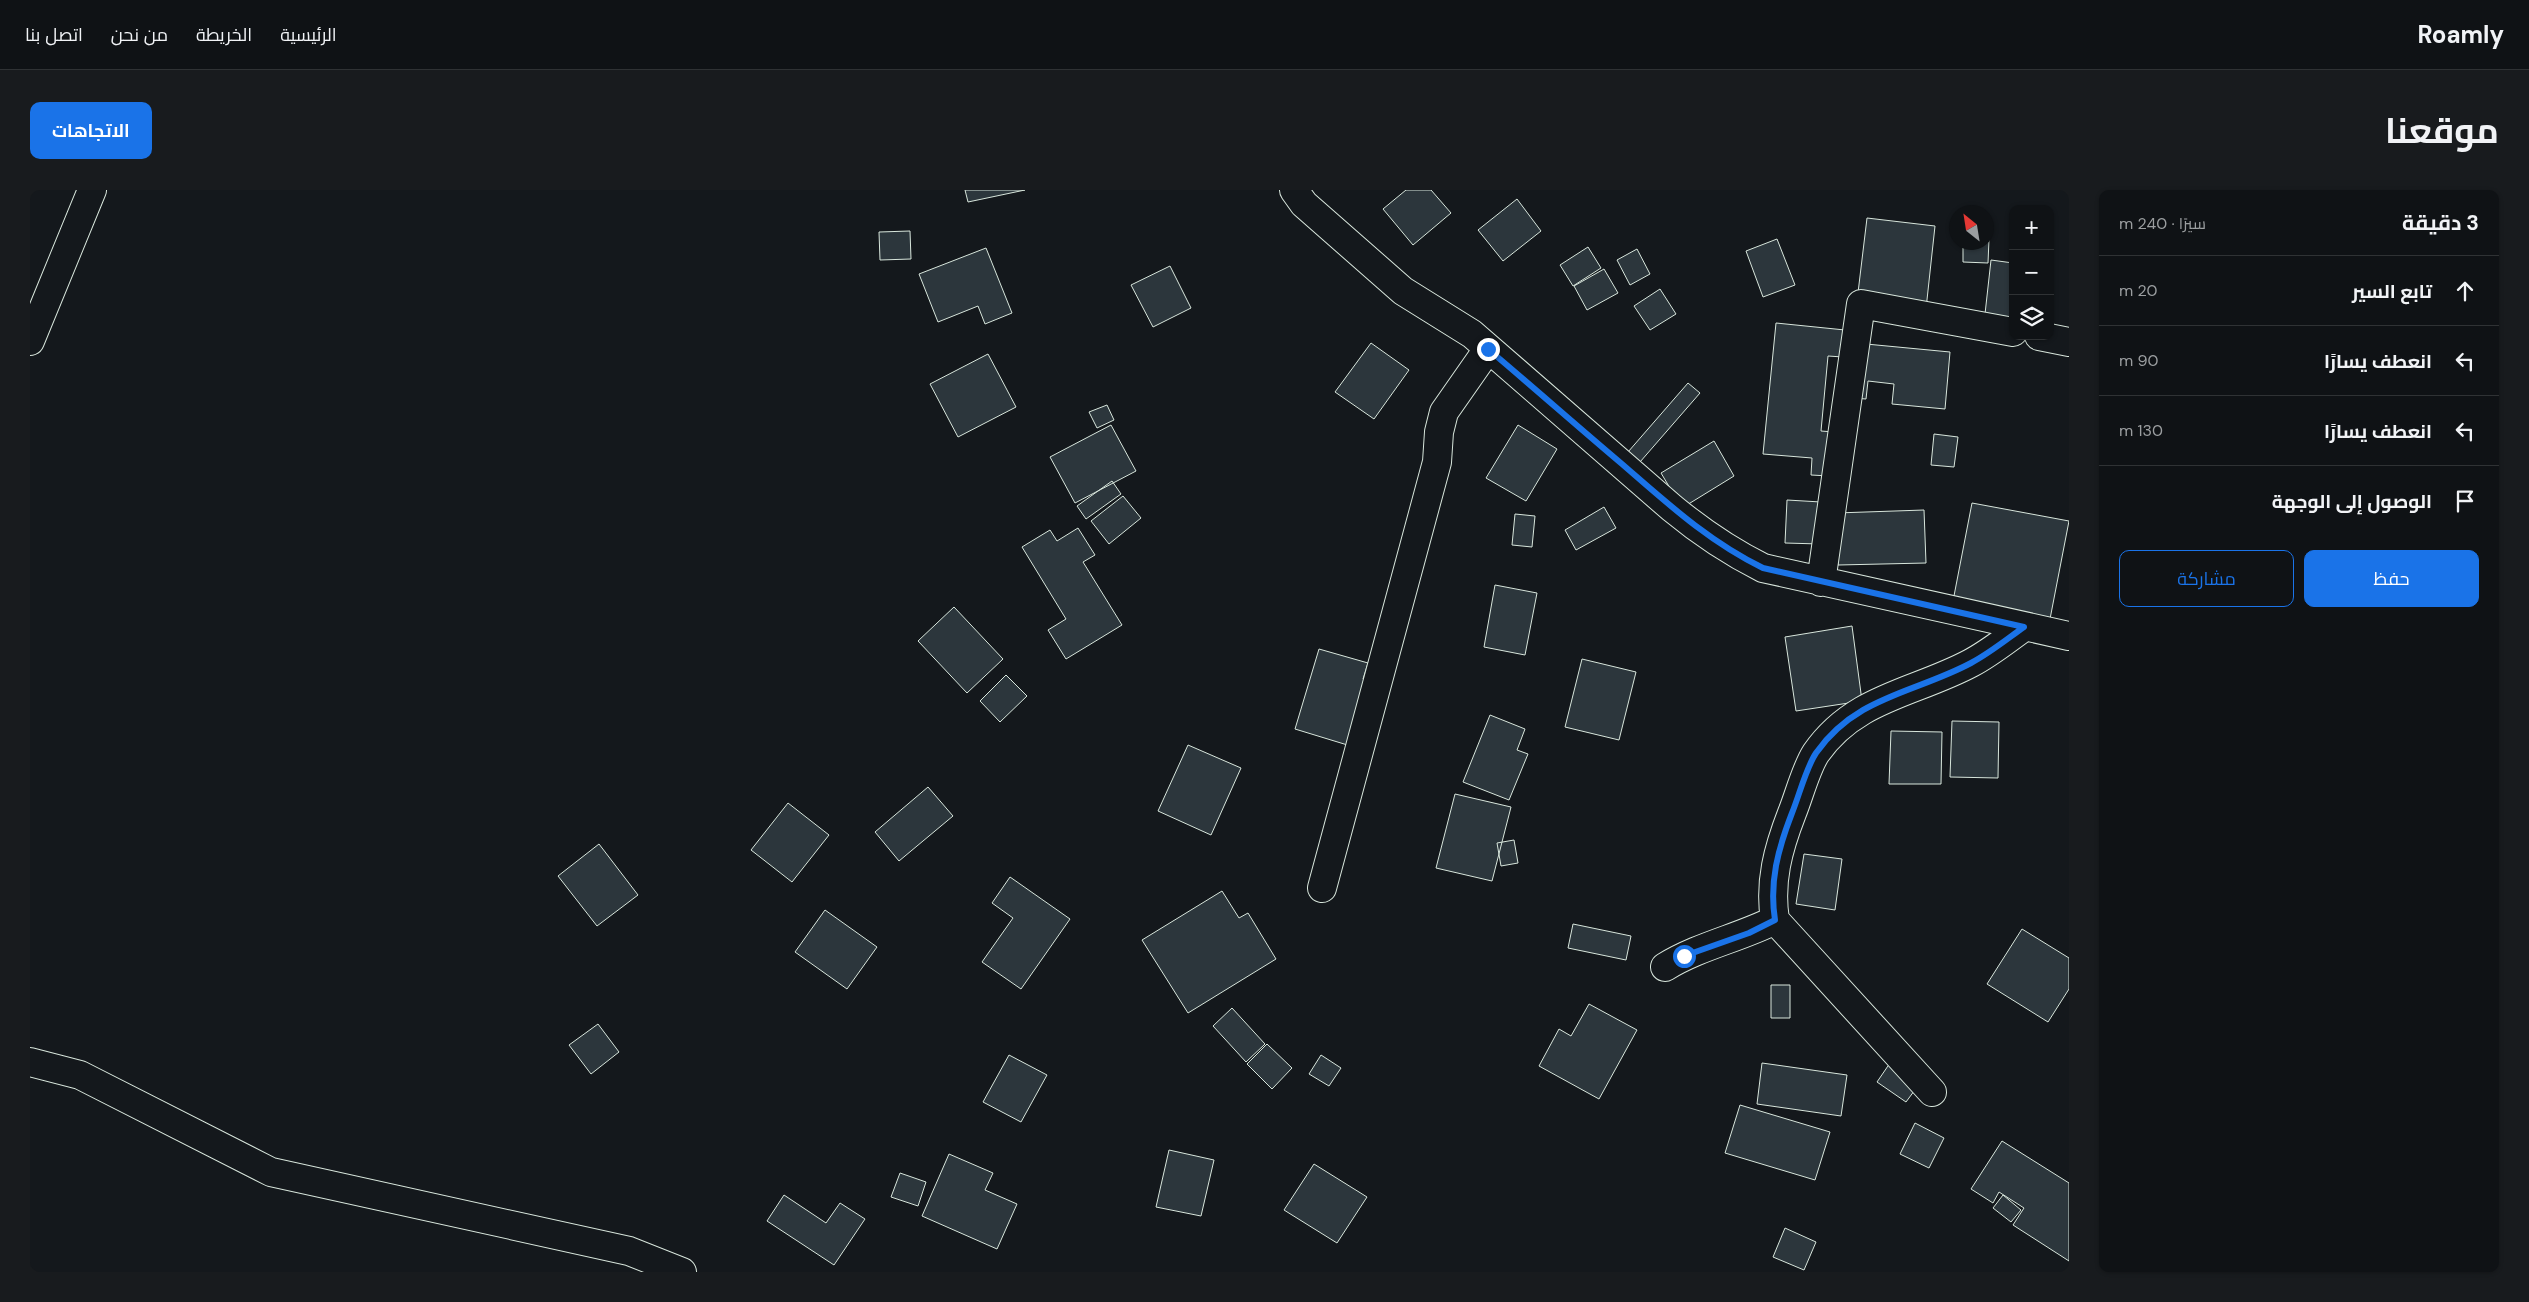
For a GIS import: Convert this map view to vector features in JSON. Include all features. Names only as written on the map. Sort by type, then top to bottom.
[{"type":"main road","points":[[30,340],[92,190]]},
{"type":"main road","points":[[1294,190],[1304,204],[1403,291],[1472,334],[1705,535],[1732,553],[1763,568],[2069,636]]},
{"type":"main road","points":[[1821,582],[1861,304],[2009,331]]},
{"type":"main road","points":[[2054,339],[2069,342]]},
{"type":"main road","points":[[1322,888],[1437,462],[1439,432],[1444,412],[1488,349]]},
{"type":"main road","points":[[1932,1092],[1775,920],[1772,903],[1774,870],[1787,826],[1815,755],[1838,726],[1891,695],[1970,664],[2024,627]]},
{"type":"main road","points":[[1665,967],[1684,956],[1749,933],[1775,920]]},
{"type":"main road","points":[[30,1062],[80,1075],[271,1172],[629,1250],[682,1272]]},
{"type":"building","points":[[965,190],[1025,190],[968,202]]},
{"type":"building","points":[[1406,190],[1431,190],[1451,213],[1413,245],[1383,209]]},
{"type":"building","points":[[1517,199],[1541,231],[1503,261],[1478,230]]},
{"type":"building","points":[[1867,218],[1935,226],[1926,309],[1857,301]]},
{"type":"building","points":[[910,231],[911,259],[880,260],[879,232]]},
{"type":"building","points":[[1777,239],[1795,285],[1763,297],[1746,251]]},
{"type":"building","points":[[1588,247],[1601,268],[1573,286],[1560,265]]},
{"type":"building","points":[[986,248],[1012,313],[985,324],[978,306],[938,322],[919,274]]},
{"type":"building","points":[[1637,249],[1650,274],[1630,285],[1617,260]]},
{"type":"building","points":[[1963,250],[1989,250],[1988,263],[1963,262]]},
{"type":"building","points":[[1991,260],[2009,262],[2009,325],[1984,323]]},
{"type":"building","points":[[1170,266],[1191,308],[1153,327],[1131,285]]},
{"type":"building","points":[[1604,269],[1618,293],[1587,310],[1574,286]]},
{"type":"building","points":[[1660,289],[1676,314],[1650,330],[1634,306]]},
{"type":"building","points":[[1776,323],[1845,330],[1843,357],[1828,356],[1821,431],[1834,432],[1829,476],[1811,475],[1812,458],[1763,454]]},
{"type":"building","points":[[1371,343],[1409,370],[1374,419],[1335,392]]},
{"type":"building","points":[[1866,344],[1950,352],[1945,409],[1892,404],[1894,384],[1868,381],[1866,399],[1853,398]]},
{"type":"building","points":[[988,354],[1016,407],[958,437],[930,384]]},
{"type":"building","points":[[1688,383],[1700,393],[1640,462],[1628,452]]},
{"type":"building","points":[[1107,405],[1114,420],[1097,428],[1089,412]]},
{"type":"building","points":[[1111,425],[1136,471],[1075,503],[1050,457]]},
{"type":"building","points":[[1518,425],[1557,449],[1526,501],[1486,478]]},
{"type":"building","points":[[1934,434],[1958,437],[1954,467],[1931,465]]},
{"type":"building","points":[[1714,441],[1734,476],[1682,508],[1661,473]]},
{"type":"building","points":[[1112,481],[1121,494],[1086,519],[1077,506]]},
{"type":"building","points":[[1123,496],[1141,518],[1109,544],[1091,521]]},
{"type":"building","points":[[1787,500],[1821,502],[1820,544],[1785,543]]},
{"type":"building","points":[[1972,503],[2069,521],[2050,619],[1953,601]]},
{"type":"building","points":[[1604,507],[1616,528],[1576,550],[1565,530]]},
{"type":"building","points":[[1924,510],[1926,563],[1838,565],[1836,513]]},
{"type":"building","points":[[1515,514],[1535,516],[1532,547],[1512,545]]},
{"type":"building","points":[[1078,528],[1095,555],[1083,562],[1122,625],[1066,659],[1048,630],[1066,619],[1022,547],[1050,530],[1057,541]]},
{"type":"building","points":[[1495,585],[1537,593],[1525,655],[1484,647]]},
{"type":"building","points":[[954,607],[1003,659],[967,693],[918,641]]},
{"type":"building","points":[[1852,626],[1862,701],[1796,711],[1785,637]]},
{"type":"building","points":[[1319,649],[1368,663],[1363,679],[1374,683],[1354,747],[1295,729]]},
{"type":"building","points":[[1582,659],[1636,672],[1619,740],[1565,727]]},
{"type":"building","points":[[1006,675],[1027,696],[1000,722],[980,701]]},
{"type":"building","points":[[1490,715],[1525,729],[1517,750],[1528,754],[1509,800],[1463,782]]},
{"type":"building","points":[[1952,721],[1999,722],[1998,778],[1950,777]]},
{"type":"building","points":[[1891,731],[1942,732],[1941,784],[1889,784]]},
{"type":"building","points":[[1188,745],[1241,768],[1211,835],[1158,811]]},
{"type":"building","points":[[928,787],[953,816],[899,861],[875,832]]},
{"type":"building","points":[[1455,794],[1511,807],[1492,881],[1436,868]]},
{"type":"building","points":[[788,803],[829,835],[792,882],[751,850]]},
{"type":"building","points":[[1514,840],[1518,863],[1501,866],[1497,843]]},
{"type":"building","points":[[599,844],[638,895],[597,926],[558,876]]},
{"type":"building","points":[[1804,854],[1842,859],[1835,910],[1796,904]]},
{"type":"building","points":[[1010,877],[1070,919],[1021,989],[982,962],[1013,918],[992,903]]},
{"type":"building","points":[[1222,891],[1239,918],[1248,913],[1276,959],[1188,1013],[1142,940]]},
{"type":"building","points":[[825,910],[877,947],[847,989],[795,952]]},
{"type":"building","points":[[1573,924],[1631,936],[1626,960],[1568,948]]},
{"type":"building","points":[[2022,929],[2069,958],[2069,989],[2048,1022],[1987,984]]},
{"type":"building","points":[[1771,985],[1790,985],[1790,1018],[1771,1018]]},
{"type":"building","points":[[1589,1004],[1637,1030],[1599,1099],[1539,1066],[1559,1029],[1571,1036]]},
{"type":"building","points":[[1232,1008],[1265,1044],[1246,1062],[1213,1026]]},
{"type":"building","points":[[598,1024],[619,1052],[591,1074],[569,1045]]},
{"type":"building","points":[[1267,1044],[1292,1068],[1272,1089],[1247,1064]]},
{"type":"building","points":[[1009,1055],[1047,1075],[1021,1122],[983,1102]]},
{"type":"building","points":[[1321,1055],[1341,1068],[1329,1086],[1309,1074]]},
{"type":"building","points":[[1762,1063],[1847,1075],[1841,1116],[1757,1104]]},
{"type":"building","points":[[1890,1063],[1920,1083],[1906,1102],[1877,1082]]},
{"type":"building","points":[[1740,1105],[1830,1132],[1815,1180],[1725,1153]]},
{"type":"building","points":[[1915,1123],[1944,1138],[1929,1168],[1900,1154]]},
{"type":"building","points":[[2002,1141],[2069,1183],[2069,1261],[2013,1225],[2024,1208],[1999,1192],[1993,1203],[1971,1189]]},
{"type":"building","points":[[1169,1150],[1214,1160],[1201,1216],[1156,1207]]},
{"type":"building","points":[[949,1154],[993,1173],[985,1190],[1017,1204],[997,1249],[922,1216]]},
{"type":"building","points":[[1314,1164],[1367,1197],[1337,1243],[1284,1210]]},
{"type":"building","points":[[900,1173],[926,1182],[918,1206],[891,1197]]},
{"type":"building","points":[[784,1195],[826,1223],[840,1203],[865,1219],[834,1265],[767,1221]]},
{"type":"building","points":[[2003,1195],[2021,1210],[2011,1222],[1993,1208]]},
{"type":"building","points":[[1785,1228],[1816,1242],[1804,1270],[1773,1257]]},
{"type":"route","points":[[1488,349],[1672,508],[1705,535],[1732,553],[1763,568],[2024,627],[1970,664],[1891,695],[1838,726],[1815,755],[1787,826],[1774,870],[1772,903],[1775,920],[1749,933],[1684,956]]}]
